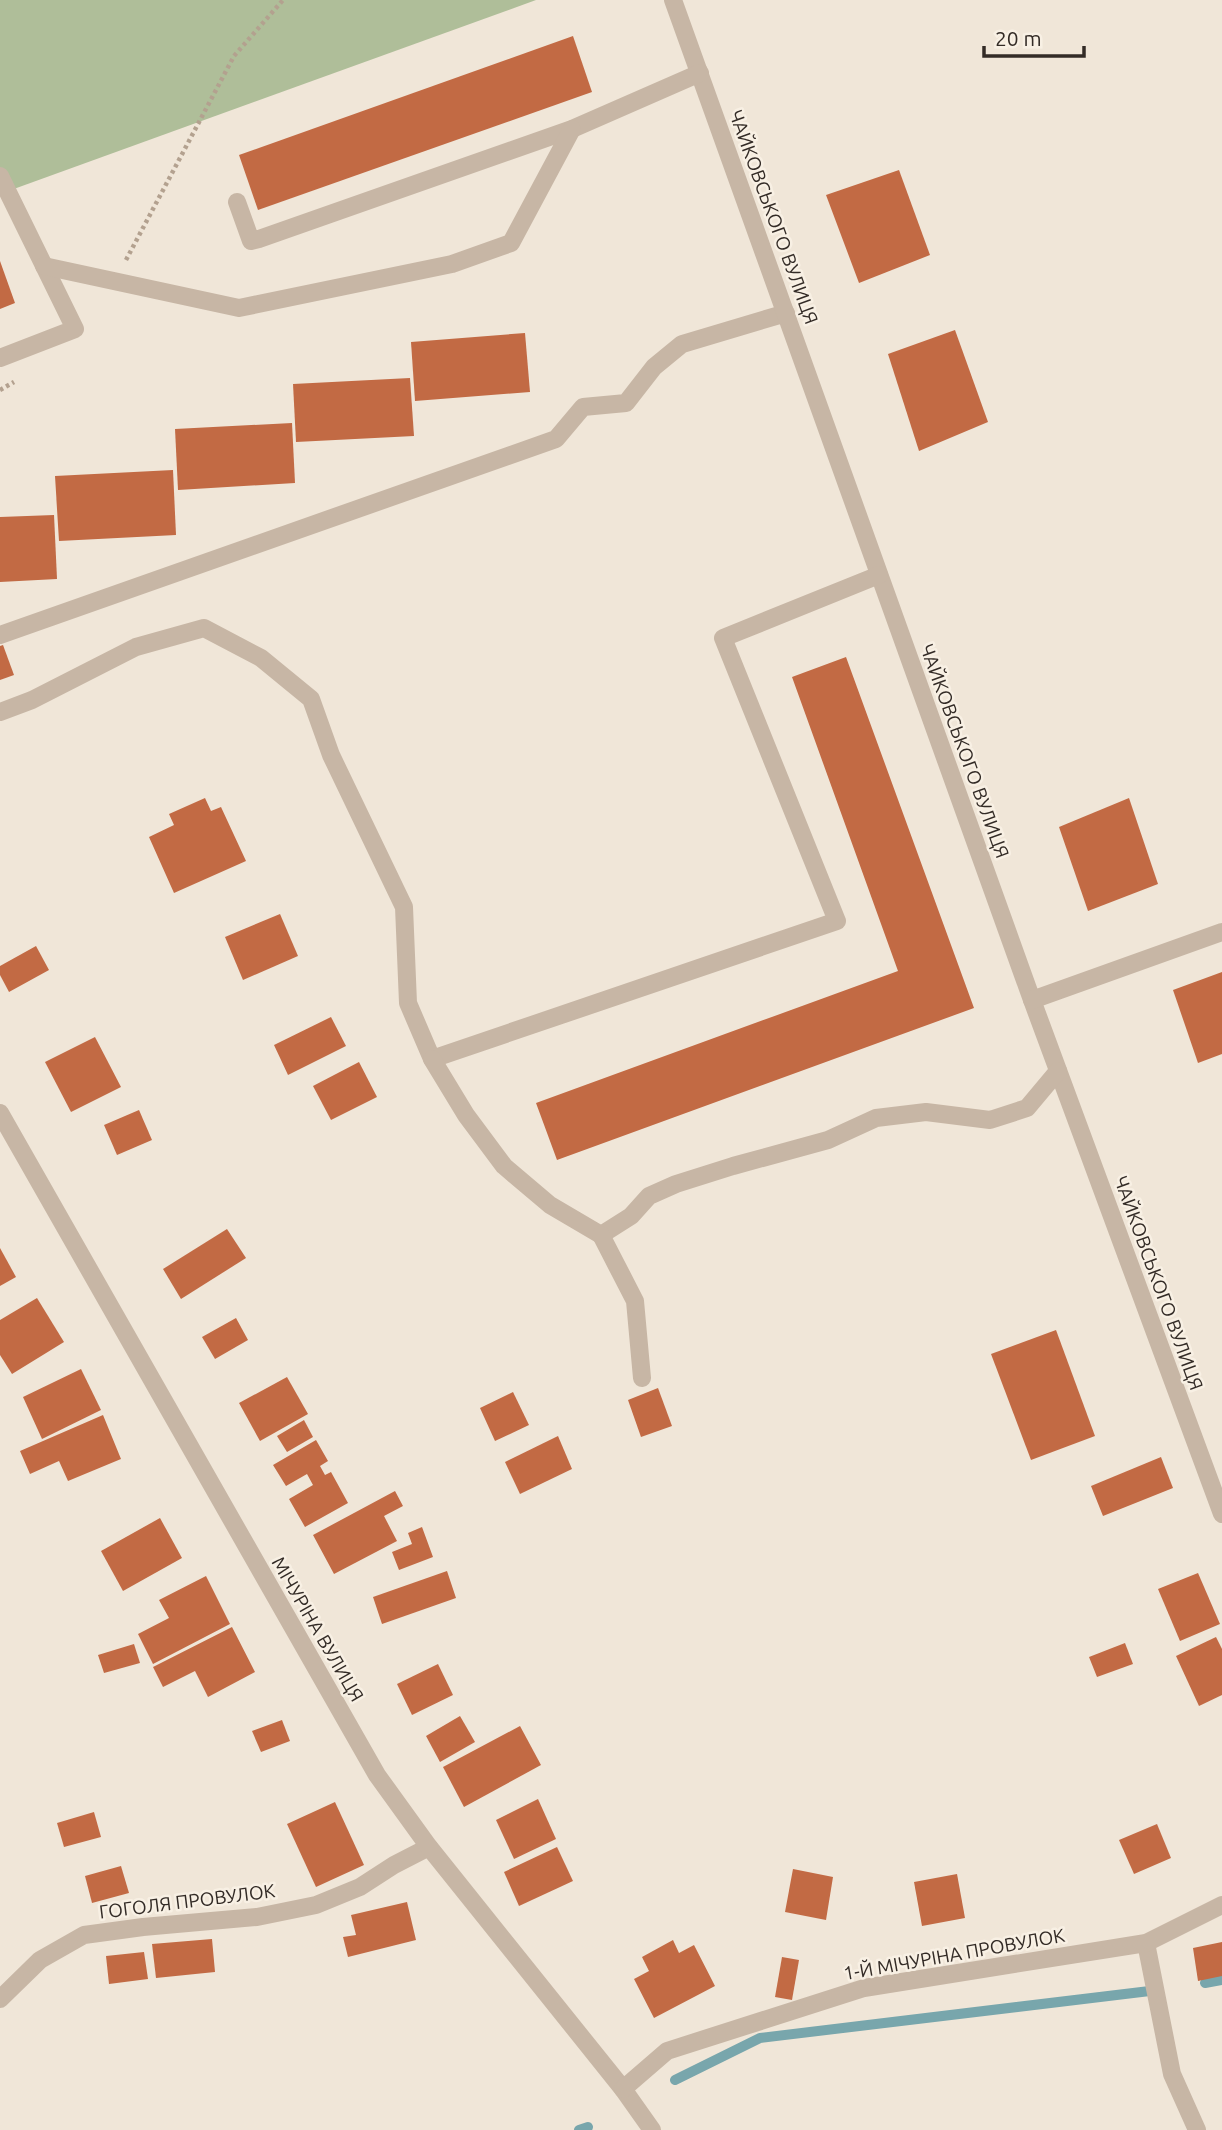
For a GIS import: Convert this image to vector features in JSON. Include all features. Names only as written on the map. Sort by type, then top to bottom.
[{"type":"street","name":"ЧАЙКОВСЬКОГО ВУЛИЦЯ","points":[[673,0],[1032,1000],[1222,1514]]},
{"type":"street","points":[[237,202],[251,241],[572,129],[699,73]]},
{"type":"street","points":[[44,266],[239,308],[452,264],[511,243],[572,129]]},
{"type":"street","points":[[0,176],[75,329],[0,358]]},
{"type":"street","points":[[0,635],[556,439],[583,407],[626,403],[654,367],[682,344],[786,313]]},
{"type":"street","points":[[432,1059],[836,921],[723,638],[879,575]]},
{"type":"street","points":[[0,712],[32,700],[136,648],[204,628],[261,658],[311,699],[331,755],[404,907],[408,1003],[432,1059],[466,1115],[504,1166],[550,1205],[601,1236],[635,1301],[642,1378]]},
{"type":"street","points":[[1032,1000],[1222,932]]},
{"type":"street","points":[[601,1236],[631,1216],[649,1196],[676,1184],[828,1140],[876,1118],[926,1112],[990,1120],[1027,1108],[1058,1070]]},
{"type":"street","name":"МІЧУРІНА ВУЛИЦЯ","points":[[0,1113],[377,1775],[429,1847],[623,2089],[652,2130]]},
{"type":"street","name":"ГОГОЛЯ ПРОВУЛОК","points":[[0,1999],[40,1960],[84,1935],[257,1917],[316,1905],[360,1887],[429,1847]]},
{"type":"street","name":"1-Й МІЧУРІНА ПРОВУЛОК","points":[[623,2089],[667,2051],[864,1988],[1146,1942],[1222,1905]]},
{"type":"street","points":[[1146,1942],[1172,2074],[1197,2130]]},
{"type":"path","points":[[114,281],[234,56],[283,0]]},
{"type":"path","points":[[0,390],[26,377]]},
{"type":"green space","points":[[0,0],[536,0],[0,194]]},
{"type":"building","points":[[573,36],[592,92],[258,210],[239,155]]},
{"type":"building","points":[[899,170],[930,255],[859,283],[826,195]]},
{"type":"building","points":[[0,261],[15,303],[0,309]]},
{"type":"building","points":[[955,330],[988,422],[919,451],[888,354]]},
{"type":"building","points":[[525,333],[530,392],[415,401],[411,342]]},
{"type":"building","points":[[410,378],[414,436],[296,442],[293,384]]},
{"type":"building","points":[[292,423],[295,483],[178,490],[175,429]]},
{"type":"building","points":[[173,470],[176,535],[59,541],[55,476]]},
{"type":"building","points":[[54,515],[57,579],[0,582],[0,517]]},
{"type":"building","points":[[3,645],[14,675],[0,680],[0,646]]},
{"type":"building","points":[[846,657],[974,1008],[557,1160],[536,1103],[898,971],[792,677]]},
{"type":"building","points":[[205,798],[211,811],[221,807],[246,861],[174,893],[149,837],[174,825],[169,814]]},
{"type":"building","points":[[1129,798],[1158,884],[1088,911],[1059,827]]},
{"type":"building","points":[[280,914],[298,956],[243,980],[225,937]]},
{"type":"building","points":[[36,946],[49,970],[9,992],[0,975],[0,966]]},
{"type":"building","points":[[1222,972],[1222,1054],[1198,1063],[1173,990]]},
{"type":"building","points":[[331,1017],[346,1046],[288,1075],[274,1045]]},
{"type":"building","points":[[95,1037],[121,1087],[71,1112],[45,1062]]},
{"type":"building","points":[[359,1062],[377,1097],[331,1120],[313,1086]]},
{"type":"building","points":[[139,1110],[152,1140],[117,1155],[104,1125]]},
{"type":"building","points":[[227,1229],[246,1258],[181,1299],[163,1269]]},
{"type":"building","points":[[0,1248],[16,1277],[0,1286]]},
{"type":"building","points":[[37,1298],[64,1342],[12,1374],[0,1355],[0,1320]]},
{"type":"building","points":[[236,1318],[248,1340],[215,1359],[202,1337]]},
{"type":"building","points":[[1056,1330],[1095,1436],[1031,1460],[991,1354]]},
{"type":"building","points":[[81,1369],[101,1410],[42,1439],[23,1397]]},
{"type":"building","points":[[287,1377],[308,1414],[260,1441],[239,1403]]},
{"type":"building","points":[[658,1388],[672,1426],[641,1437],[628,1400]]},
{"type":"building","points":[[513,1392],[529,1425],[495,1441],[480,1408]]},
{"type":"building","points":[[103,1415],[121,1459],[68,1481],[59,1461],[30,1474],[20,1451]]},
{"type":"building","points":[[304,1420],[313,1437],[287,1452],[277,1436]]},
{"type":"building","points":[[558,1436],[572,1469],[520,1494],[505,1462]]},
{"type":"building","points":[[316,1440],[328,1461],[320,1466],[325,1475],[331,1472],[348,1503],[305,1527],[289,1499],[313,1485],[307,1474],[286,1486],[273,1465]]},
{"type":"building","points":[[1161,1457],[1173,1488],[1103,1516],[1091,1486]]},
{"type":"building","points":[[395,1491],[403,1506],[384,1516],[397,1541],[334,1574],[313,1535]]},
{"type":"building","points":[[160,1518],[182,1558],[123,1591],[101,1551]]},
{"type":"building","points":[[422,1527],[433,1557],[399,1570],[392,1552],[412,1544],[408,1533]]},
{"type":"building","points":[[447,1571],[456,1598],[382,1624],[373,1597]]},
{"type":"building","points":[[1198,1573],[1220,1624],[1180,1641],[1158,1589]]},
{"type":"building","points":[[206,1576],[230,1624],[153,1664],[138,1634],[169,1618],[159,1600]]},
{"type":"building","points":[[232,1627],[255,1672],[208,1697],[195,1671],[163,1687],[153,1667]]},
{"type":"building","points":[[1216,1637],[1222,1649],[1222,1695],[1199,1706],[1176,1656]]},
{"type":"building","points":[[1125,1643],[1133,1664],[1097,1677],[1089,1657]]},
{"type":"building","points":[[134,1644],[140,1663],[104,1673],[98,1655]]},
{"type":"building","points":[[438,1664],[453,1695],[412,1715],[397,1684]]},
{"type":"building","points":[[460,1716],[475,1742],[440,1762],[426,1736]]},
{"type":"building","points":[[282,1720],[290,1741],[261,1752],[252,1731]]},
{"type":"building","points":[[520,1726],[541,1765],[464,1807],[443,1767]]},
{"type":"building","points":[[538,1799],[556,1839],[514,1859],[496,1820]]},
{"type":"building","points":[[335,1802],[364,1865],[316,1887],[287,1824]]},
{"type":"building","points":[[94,1812],[101,1837],[64,1847],[57,1823]]},
{"type":"building","points":[[1157,1824],[1171,1858],[1134,1874],[1119,1840]]},
{"type":"building","points":[[557,1847],[573,1881],[519,1906],[504,1872]]},
{"type":"building","points":[[121,1866],[129,1893],[92,1903],[85,1876]]},
{"type":"building","points":[[793,1869],[833,1877],[826,1920],[785,1912]]},
{"type":"building","points":[[957,1874],[965,1918],[922,1926],[914,1882]]},
{"type":"building","points":[[407,1902],[416,1940],[348,1957],[343,1937],[356,1935],[351,1915]]},
{"type":"building","points":[[212,1939],[215,1972],[156,1978],[152,1944]]},
{"type":"building","points":[[673,1940],[679,1953],[694,1945],[715,1986],[654,2018],[634,1979],[649,1971],[642,1957]]},
{"type":"building","points":[[1222,1942],[1222,1976],[1198,1981],[1193,1948]]},
{"type":"building","points":[[144,1952],[148,1979],[109,1984],[106,1956]]},
{"type":"building","points":[[782,1957],[799,1960],[792,2000],[775,1997]]},
{"type":"waterway","points":[[1205,1983],[1222,1980]]},
{"type":"waterway","points":[[675,2080],[760,2038],[1158,1990]]},
{"type":"waterway","points":[[579,2130],[588,2127]]}]
